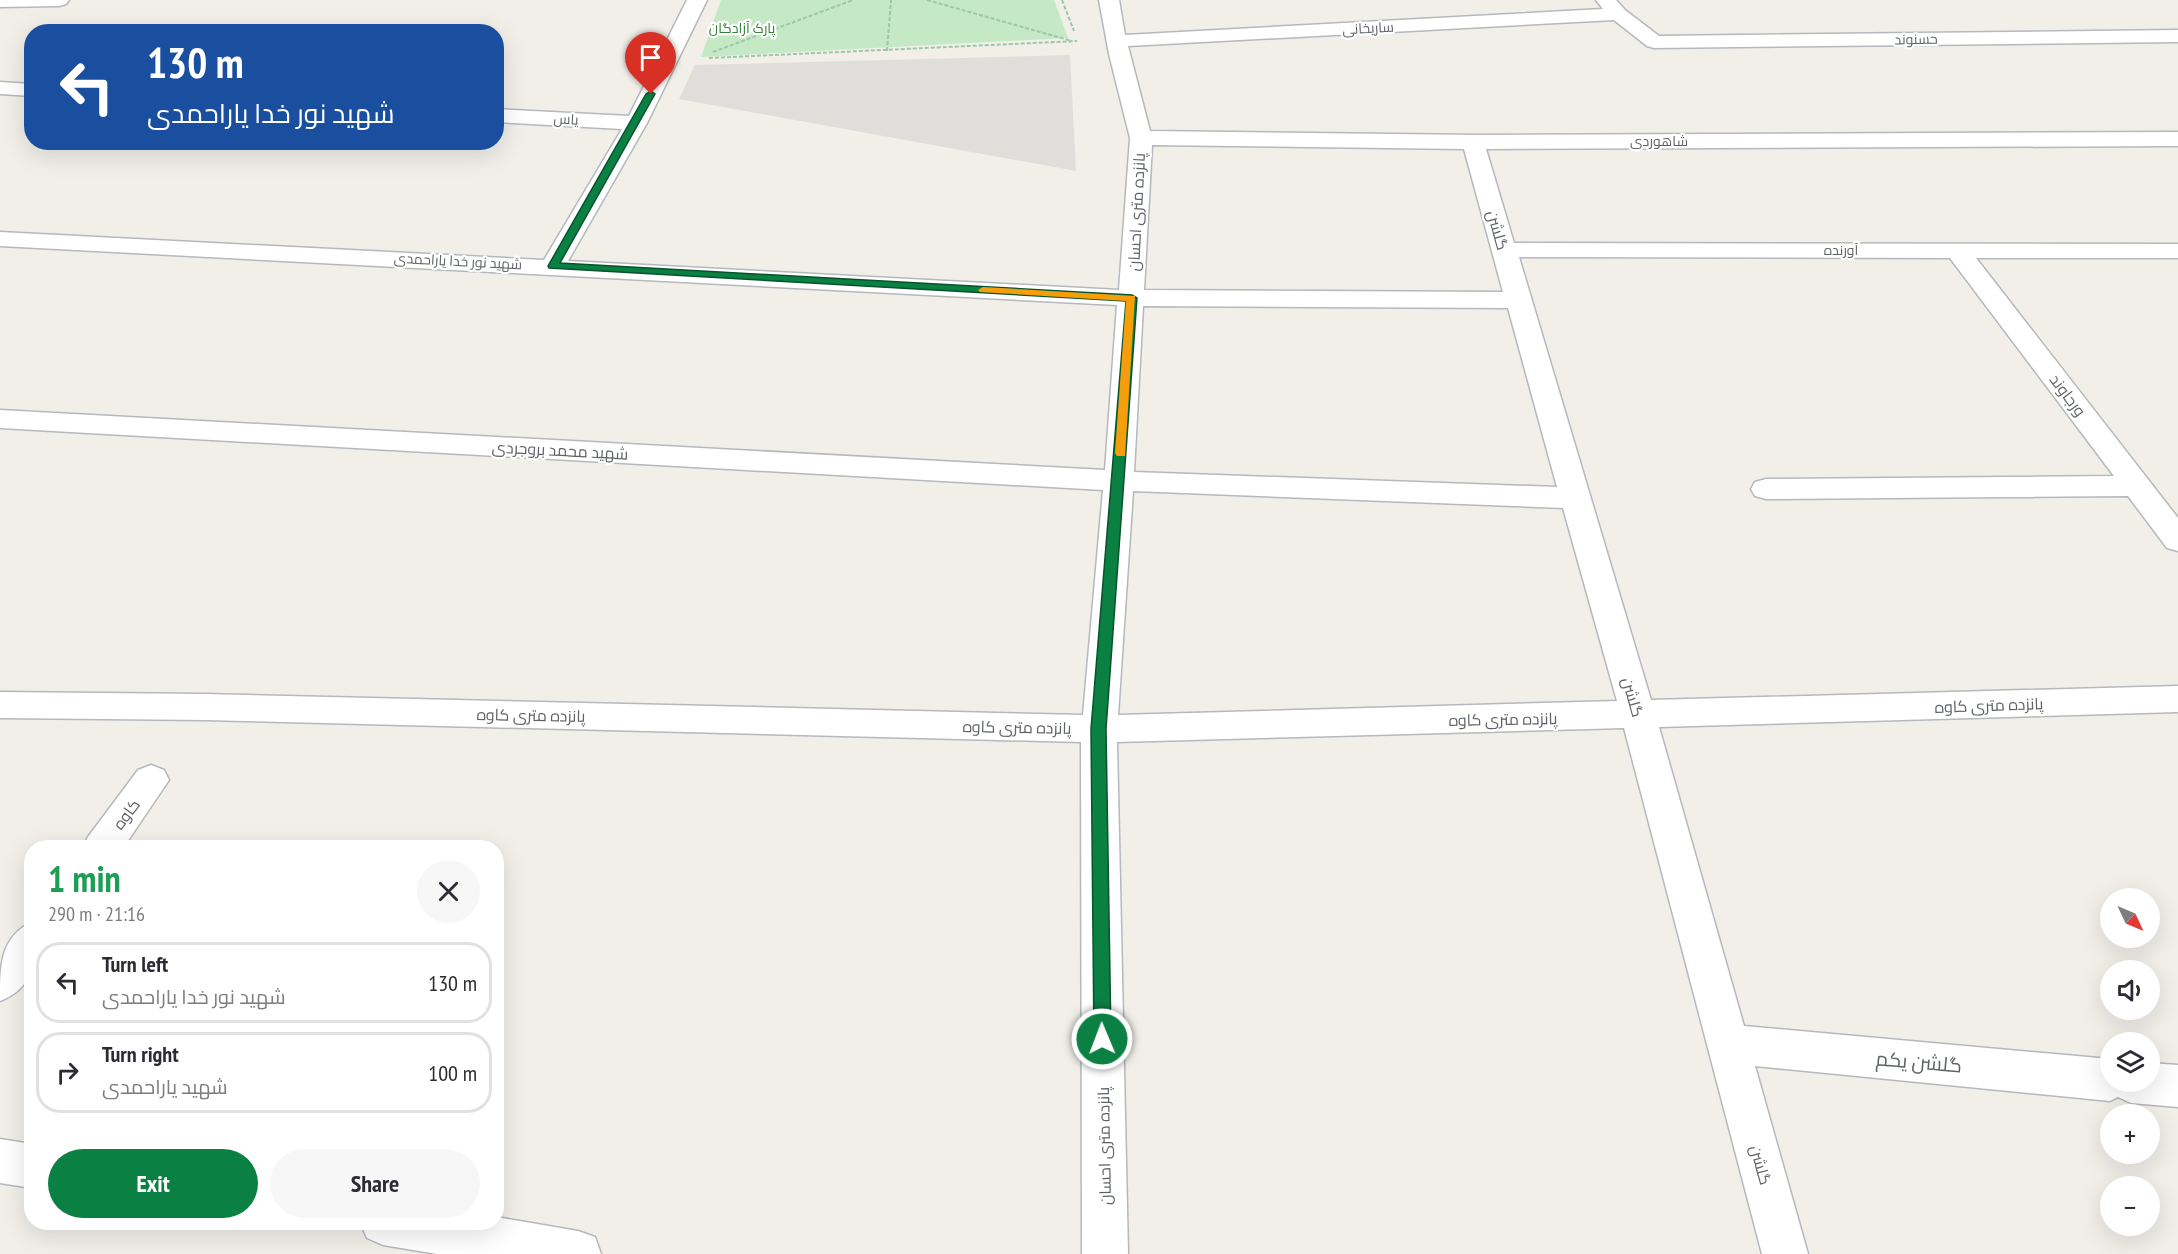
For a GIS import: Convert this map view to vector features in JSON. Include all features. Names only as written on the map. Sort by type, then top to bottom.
[{"type":"street","points":[[0,1],[59,0]]},
{"type":"street","points":[[553,266],[636,123],[697,0]]},
{"type":"street","name":"پانزده متری احسان","points":[[1105,1254],[1099,729],[1132,298],[1140,138],[1109,0]]},
{"type":"street","name":"ساریخانی","points":[[1118,41],[1612,7]]},
{"type":"street","name":"حسنوند","points":[[1612,7],[1654,42],[2178,36]]},
{"type":"street","points":[[0,88],[24,90]]},
{"type":"street","name":"یاس","points":[[504,115],[636,123]]},
{"type":"street","name":"شاهوردی","points":[[1140,138],[1477,141],[2178,139]]},
{"type":"street","name":"گلشن","points":[[1477,141],[1474,149],[1638,716],[1785,1254]]},
{"type":"street","name":"شهید نور خدا یاراحمدی","points":[[0,239],[553,266],[1132,298],[1518,300]]},
{"type":"street","name":"آورنده","points":[[1504,250],[2178,251]]},
{"type":"street","name":"ورجاوند","points":[[1957,250],[2178,540]]},
{"type":"street","name":"شهید محمد بروجردی","points":[[0,419],[1119,481],[1575,498]]},
{"type":"street","points":[[1766,489],[2137,486]]},
{"type":"street","name":"پانزده متری کاوه","points":[[0,705],[205,707],[1099,729],[1638,716],[2178,699]]},
{"type":"street","name":"کاوه","points":[[106,840],[151,780]]},
{"type":"street","points":[[0,982],[24,950]]},
{"type":"street","name":"گلشن یکم","points":[[1728,1044],[2100,1079]]},
{"type":"street","points":[[2160,1084],[2178,1086]]},
{"type":"street","points":[[0,1161],[24,1165]]},
{"type":"street","points":[[432,1230],[578,1254]]},
{"type":"path","points":[[662,71],[853,0]]},
{"type":"path","points":[[887,51],[891,0]]},
{"type":"path","points":[[927,0],[1078,43]]},
{"type":"path","points":[[1062,0],[1078,43]]},
{"type":"path","points":[[694,59],[1078,43]]},
{"type":"shaded area","points":[[1070,55],[1076,171],[679,99],[695,65]]},
{"type":"green space","name":"پارک آزادگان","points":[[721,0],[1054,0],[1068,38],[701,57]]},
{"type":"slow traffic","points":[[983,290],[1132,298],[1121,453]]},
{"type":"route","points":[[651,94],[553,266],[1132,298],[1099,729],[1102,1039]]}]
